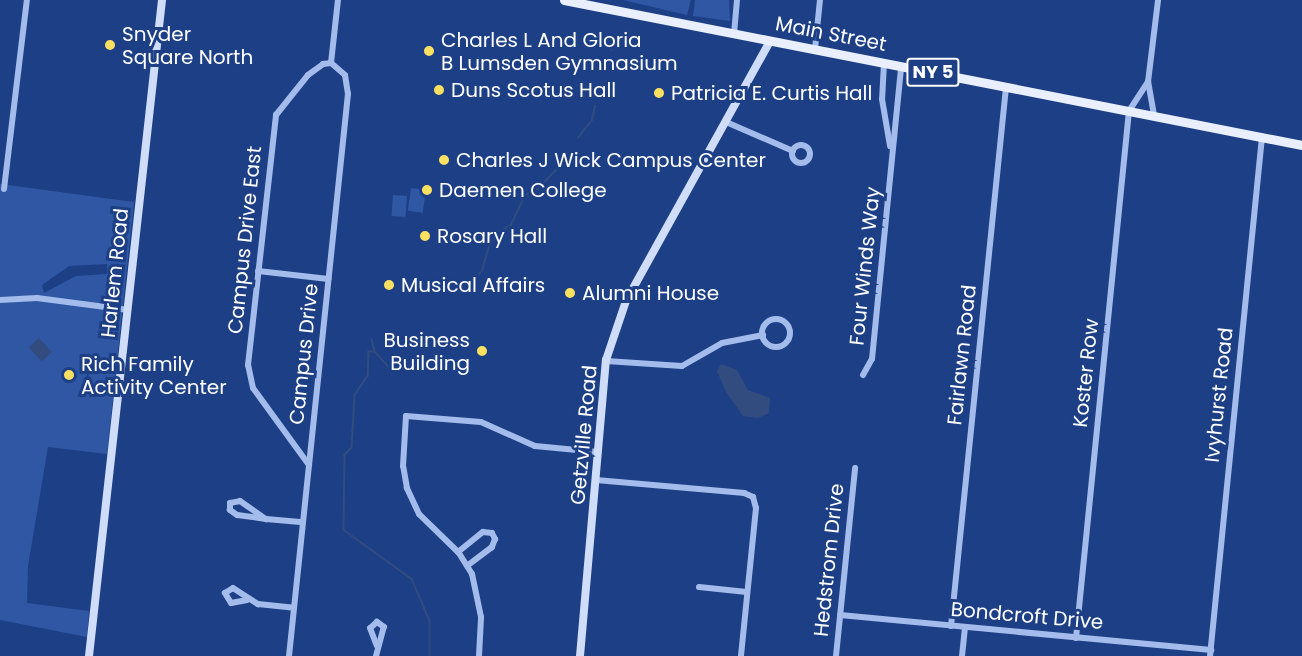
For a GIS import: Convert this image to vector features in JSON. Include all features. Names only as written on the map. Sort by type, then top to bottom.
[{"type":"main road","name":"Harlem Road","points":[[89,656],[162,0]]},
{"type":"main road","name":"Main Street","points":[[564,0],[1302,145]]},
{"type":"main road","name":"Getzville Road","points":[[580,656],[606,361],[626,301],[770,40]]},
{"type":"street","points":[[4,189],[27,0]]},
{"type":"street","points":[[331,63],[338,0]]},
{"type":"street","points":[[734,34],[737,0]]},
{"type":"street","points":[[815,49],[820,0]]},
{"type":"street","points":[[1154,115],[1148,82],[1158,0]]},
{"type":"street","name":"Campus Drive East","points":[[309,465],[250,380],[249,359],[276,115],[308,75],[323,64],[331,63]]},
{"type":"street","name":"Campus Drive","points":[[289,656],[348,87],[345,75],[331,63]]},
{"type":"street","name":"Four Winds Way","points":[[884,63],[882,99],[892,158]]},
{"type":"street","name":"Four Winds Way","points":[[863,375],[872,359],[901,66]]},
{"type":"street","points":[[1129,111],[1148,82]]},
{"type":"street","name":"Fairlawn Road","points":[[951,626],[1006,87]]},
{"type":"street","name":"Koster Row","points":[[1076,638],[1129,111]]},
{"type":"street","points":[[726,122],[793,151]]},
{"type":"street","name":"Ivyhurst Road","points":[[1210,653],[1262,137]]},
{"type":"street","points":[[258,271],[329,279]]},
{"type":"street","points":[[0,300],[37,298],[128,310]]},
{"type":"street","points":[[774,319],[786,323],[790,331],[788,340],[776,346],[768,343],[763,335],[764,327],[774,319]]},
{"type":"street","points":[[606,361],[682,366],[722,343],[763,335]]},
{"type":"street","points":[[479,656],[480,604],[468,565],[458,552],[429,526],[410,497],[403,466],[406,416],[481,422],[536,446],[598,452]]},
{"type":"street","name":"Hedstrom Drive","points":[[836,656],[855,468]]},
{"type":"street","points":[[596,480],[750,495],[756,508],[741,656]]},
{"type":"street","points":[[266,519],[240,501],[230,503],[230,510],[237,515],[266,519],[303,522]]},
{"type":"street","points":[[458,552],[483,532],[492,533],[495,539],[492,547],[468,565]]},
{"type":"street","points":[[699,587],[747,592]]},
{"type":"street","points":[[247,600],[294,608]]},
{"type":"street","name":"Bondcroft Drive","points":[[840,615],[1210,653]]},
{"type":"street","points":[[962,656],[965,627]]},
{"type":"street","points":[[376,656],[377,646]]},
{"type":"shaded area","points":[[623,0],[691,0],[687,15]]},
{"type":"shaded area","points":[[695,0],[729,0],[730,21],[693,16]]},
{"type":"shaded area","points":[[0,184],[134,202],[107,454],[48,447],[28,566],[27,603],[89,611],[87,637],[0,620]],"holes":[[[107,264],[107,274],[76,276],[44,293],[42,285],[69,266]]]},
{"type":"shaded area","points":[[411,188],[426,190],[423,213],[408,211]]},
{"type":"shaded area","points":[[393,195],[407,196],[406,217],[392,216]]},
{"type":"shaded area","points":[[39,338],[52,352],[42,361],[29,348]]},
{"type":"shaded area","points":[[721,364],[737,370],[748,390],[770,398],[769,413],[758,418],[743,416],[726,392],[717,371]]},
{"type":"waterway","points":[[611,50],[619,42],[620,35],[629,31]]},
{"type":"waterway","points":[[578,138],[592,120],[595,106]]},
{"type":"waterway","points":[[464,289],[482,271],[489,246],[498,233],[511,225],[525,195],[538,189],[569,156]]},
{"type":"waterway","points":[[372,339],[375,352],[369,352],[368,376],[355,395],[352,448],[345,455],[344,530],[412,579],[430,621],[430,656]]},
{"type":"waterway","points":[[375,352],[390,368]]},
{"type":"place","name":"Snyder Square North","points":[[110,45]]},
{"type":"place","name":"Charles L And Gloria B Lumsden Gymnasium","points":[[429,51]]},
{"type":"place","name":"Duns Scotus Hall","points":[[439,90]]},
{"type":"place","name":"Patricia E. Curtis Hall","points":[[659,93]]},
{"type":"place","name":"Charles J Wick Campus Center","points":[[444,160]]},
{"type":"place","name":"Daemen College","points":[[427,190]]},
{"type":"place","name":"Rosary Hall","points":[[425,236]]},
{"type":"place","name":"Musical Affairs","points":[[389,285]]},
{"type":"place","name":"Alumni House","points":[[570,293]]},
{"type":"place","name":"Business Building","points":[[482,351]]},
{"type":"place","name":"Rich Family Activity Center","points":[[69,375]]}]
